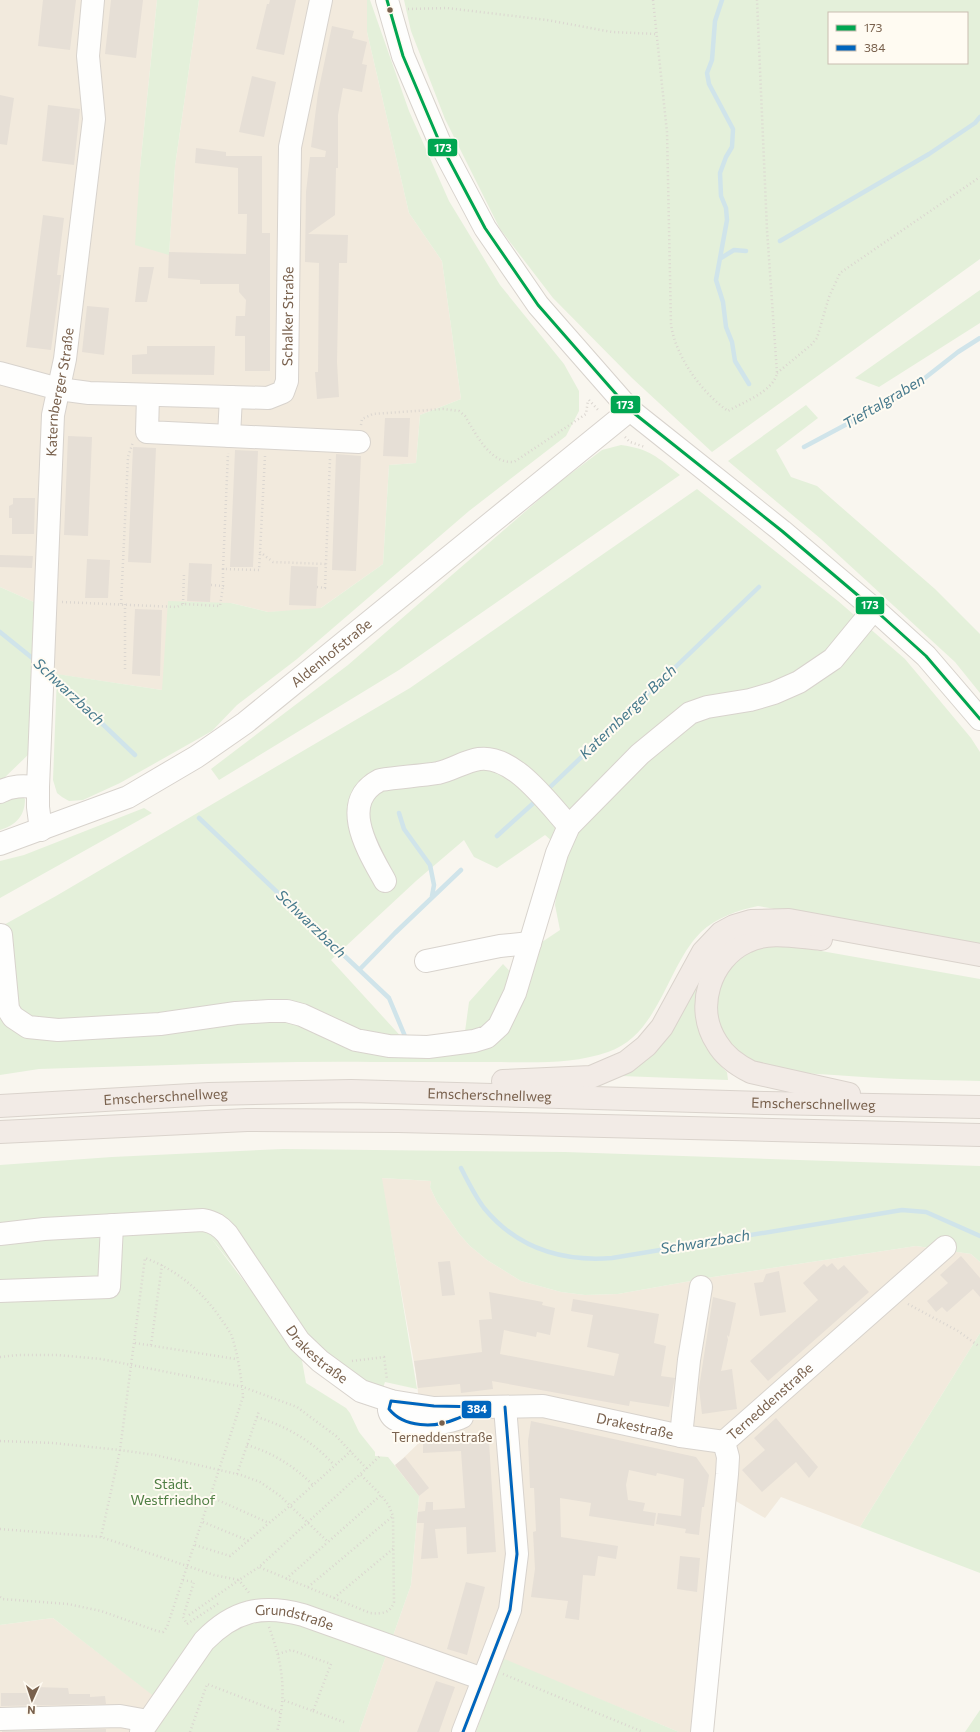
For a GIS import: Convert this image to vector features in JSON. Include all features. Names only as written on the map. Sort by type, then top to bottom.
[{"type":"highway","points":[[351,1091],[403,1081],[515,1082],[590,1077],[626,1062],[646,1046],[662,1027],[703,952],[721,933],[734,926],[751,921],[789,920],[980,955]]},
{"type":"highway","points":[[893,1105],[758,1074],[736,1065],[716,1042],[709,1026],[707,992],[718,966],[729,953],[746,942],[764,936],[782,936],[823,939],[980,971]]},
{"type":"highway","name":"Emscherschnellweg","points":[[0,1106],[209,1094],[351,1091],[980,1107]]},
{"type":"highway","name":"Emscherschnellweg","points":[[0,1132],[247,1120],[512,1123],[980,1135]]},
{"type":"street","name":"Katernberger Straße","points":[[41,830],[38,808],[38,787],[54,415],[65,359],[94,119],[88,60],[94,0]]},
{"type":"street","name":"Schalker Straße","points":[[0,373],[59,389],[89,393],[148,396],[268,398],[283,392],[287,381],[290,147],[321,0]]},
{"type":"street","points":[[388,6],[403,56],[439,141],[485,228],[538,305],[630,410],[715,477],[874,609],[926,656],[980,718]]},
{"type":"street","points":[[148,396],[147,432],[359,442]]},
{"type":"street","points":[[229,436],[230,397]]},
{"type":"street","name":"Aldenhofstraße","points":[[0,844],[41,830],[128,796],[196,757],[245,723],[630,410]]},
{"type":"street","points":[[1,935],[8,1009],[13,1017],[28,1027],[77,1031],[160,1024],[236,1013],[287,1012],[308,1017],[356,1040],[389,1046],[414,1048],[474,1041],[491,1034],[499,1026],[515,993],[565,821],[640,754],[690,713],[708,707],[750,700],[774,693],[799,682],[833,658],[874,609]]},
{"type":"street","points":[[385,881],[365,844],[358,814],[362,796],[371,784],[380,780],[395,777],[439,773],[470,761],[486,758],[501,761],[523,776],[565,821]]},
{"type":"street","points":[[0,792],[7,788],[19,786],[38,787]]},
{"type":"street","points":[[426,961],[500,946],[530,943]]},
{"type":"street","name":"Drakestraße","points":[[0,1234],[44,1229],[203,1220],[219,1226],[299,1340],[320,1361],[361,1391],[389,1391],[434,1408],[542,1406],[681,1436],[724,1442]]},
{"type":"street","points":[[0,1291],[109,1288],[112,1225]]},
{"type":"street","name":"Terneddenstraße","points":[[702,1732],[727,1474],[728,1457],[724,1442],[945,1247]]},
{"type":"street","name":"Drakestraße","points":[[681,1436],[689,1360],[701,1287]]},
{"type":"street","points":[[464,1732],[510,1610],[517,1554],[505,1407]]},
{"type":"street","name":"Grundstraße","points":[[145,1726],[204,1641],[216,1628],[235,1617],[262,1609],[284,1610],[304,1615],[485,1673]]},
{"type":"street","points":[[0,1719],[120,1716],[145,1726]]},
{"type":"path","points":[[653,0],[667,132],[673,337],[704,392],[728,411],[768,388],[776,378],[767,237],[758,0]]},
{"type":"path","points":[[388,6],[448,8],[547,20],[605,31],[656,34]]},
{"type":"path","points":[[776,373],[811,346],[817,338],[829,297],[840,273],[980,177]]},
{"type":"path","points":[[359,442],[362,419],[373,414],[443,409],[459,411],[496,459],[505,463],[514,462],[586,414],[588,400]]},
{"type":"path","points":[[121,604],[128,457],[134,440],[147,432]]},
{"type":"path","points":[[46,601],[177,607],[183,604],[220,606],[224,568],[229,436]]},
{"type":"path","points":[[224,568],[259,570],[265,437]]},
{"type":"path","points":[[317,587],[324,588],[331,440]]},
{"type":"path","points":[[260,552],[273,562],[326,564]]},
{"type":"path","points":[[183,604],[184,574]]},
{"type":"path","points":[[211,585],[223,586]]},
{"type":"path","points":[[125,604],[125,669]]},
{"type":"path","points":[[0,1597],[2,1599],[68,1604],[101,1611],[156,1631],[163,1632],[167,1627],[220,1470],[243,1397],[243,1387],[230,1334],[211,1304],[187,1280],[145,1258],[120,1450],[101,1537]]},
{"type":"path","points":[[151,1345],[162,1266]]},
{"type":"path","points":[[890,1295],[958,1331],[980,1347]]},
{"type":"path","points":[[135,1343],[236,1359]]},
{"type":"path","points":[[0,1357],[18,1355],[58,1355],[101,1358],[131,1366],[243,1387],[297,1407],[336,1436],[367,1470]]},
{"type":"path","points":[[348,1362],[384,1357],[389,1391]]},
{"type":"path","points":[[237,1474],[259,1411]]},
{"type":"path","points":[[257,1417],[284,1427],[304,1439],[334,1465]]},
{"type":"path","points":[[0,1441],[53,1443],[120,1450],[155,1455],[237,1474],[260,1482],[279,1494],[328,1542]]},
{"type":"path","points":[[247,1445],[275,1456],[302,1475],[313,1485]]},
{"type":"path","points":[[195,1545],[230,1556],[291,1505],[351,1451]]},
{"type":"path","points":[[189,1615],[259,1567],[367,1470],[380,1456]]},
{"type":"path","points":[[259,1567],[370,1613],[381,1614],[392,1608],[394,1602],[393,1516],[389,1506],[381,1495],[361,1475]]},
{"type":"path","points":[[286,1578],[381,1495]]},
{"type":"path","points":[[211,1497],[269,1523]]},
{"type":"path","points":[[308,1587],[393,1516]]},
{"type":"path","points":[[203,1522],[249,1541]]},
{"type":"path","points":[[0,1529],[101,1537],[214,1576],[239,1580],[262,1609],[278,1654],[284,1688],[282,1713],[277,1732]]},
{"type":"path","points":[[334,1598],[394,1547]]},
{"type":"path","points":[[183,1580],[194,1582],[183,1617],[187,1624],[219,1603]]},
{"type":"path","points":[[278,1654],[291,1650],[331,1664],[314,1711]]},
{"type":"path","points":[[485,1673],[643,1732]]},
{"type":"path","points":[[190,1732],[207,1684],[282,1713]]},
{"type":"path","points":[[283,1700],[344,1722]]},
{"type":"shaded area","points":[[0,0],[157,0],[140,168],[169,254],[175,166],[199,0],[367,0],[367,32],[409,213],[442,261],[461,399],[420,415],[416,463],[389,465],[383,564],[318,610],[268,612],[231,603],[162,690],[49,673],[36,603],[0,587]]},
{"type":"shaded area","points":[[381,1178],[431,1181],[430,1187],[437,1202],[460,1235],[470,1246],[487,1260],[521,1281],[561,1292],[585,1295],[618,1294],[713,1277],[916,1246],[971,1254],[980,1262],[980,1333],[860,1527],[781,1497],[765,1518],[734,1500],[713,1498],[694,1732],[679,1732],[502,1659],[476,1732],[359,1732],[411,1585],[419,1496],[395,1466],[423,1439],[416,1374]]},
{"type":"shaded area","points":[[53,1618],[170,1708],[154,1732],[0,1732],[0,1625]]},
{"type":"green space","points":[[157,0],[199,0],[175,166],[169,255],[135,245],[140,168]]},
{"type":"green space","points":[[367,0],[370,0],[409,111],[449,201],[500,285],[564,364],[579,391],[579,411],[566,436],[469,511],[297,659],[237,705],[212,731],[120,783],[83,800],[69,801],[57,793],[53,780],[57,674],[162,690],[168,601],[231,603],[268,612],[321,608],[383,564],[389,465],[416,463],[420,415],[461,399],[442,261],[409,213],[367,32]]},
{"type":"green space","points":[[404,0],[980,0],[980,259],[712,452],[632,378],[553,298],[500,229],[445,119],[411,31]]},
{"type":"green space","points":[[980,290],[980,323],[879,387],[855,378]]},
{"type":"green space","points":[[806,405],[818,418],[776,450],[791,477],[817,486],[935,589],[980,634],[980,693],[955,662],[821,539],[728,461]]},
{"type":"green space","points":[[621,445],[639,449],[653,455],[680,475],[399,670],[219,780],[211,769],[348,665],[557,484],[602,450]]},
{"type":"green space","points":[[697,489],[838,601],[905,659],[971,738],[980,752],[980,945],[758,906],[728,915],[713,923],[701,932],[689,946],[661,998],[640,1031],[625,1043],[608,1052],[594,1056],[550,1062],[289,1062],[39,1069],[0,1075],[0,927],[56,896],[410,688]],"holes":[[[545,835],[562,850],[555,905],[560,930],[536,946],[520,982],[503,964],[469,1002],[464,1039],[406,1042],[331,960],[416,881],[464,840],[474,857],[497,868]]]},
{"type":"green space","points":[[0,587],[36,603],[30,753],[0,782]]},
{"type":"green space","points":[[22,796],[25,799],[25,805],[21,815],[11,825],[0,830],[0,801]]},
{"type":"green space","points":[[144,808],[152,813],[0,898],[0,861],[24,855]]},
{"type":"green space","points":[[776,943],[980,979],[980,1081],[889,1078],[787,1071],[752,1061],[743,1055],[730,1043],[721,1029],[716,1009],[718,991],[732,965],[742,954],[748,950]]},
{"type":"green space","points":[[696,981],[700,982],[696,1007],[700,1031],[710,1053],[727,1072],[728,1080],[621,1076],[649,1057],[668,1036],[676,1025]]},
{"type":"green space","name":"Städt. Westfriedhof","points":[[283,1149],[565,1152],[980,1166],[980,1262],[971,1254],[916,1246],[713,1277],[618,1294],[585,1295],[561,1292],[521,1281],[487,1260],[470,1246],[460,1235],[437,1202],[430,1187],[431,1181],[382,1178],[417,1389],[385,1382],[383,1388],[356,1377],[328,1353],[315,1366],[210,1237],[301,1355],[306,1383],[346,1408],[359,1432],[375,1452],[375,1456],[388,1457],[419,1496],[411,1585],[359,1732],[154,1732],[169,1708],[53,1618],[0,1625],[0,1165],[112,1157]]},
{"type":"green space","points":[[980,1333],[980,1573],[860,1527]]},
{"type":"green space","points":[[502,1658],[679,1732],[476,1732]]},
{"type":"green space","points":[[980,1710],[980,1732],[965,1732]]},
{"type":"building","points":[[43,0],[76,0],[70,50],[38,46]]},
{"type":"building","points":[[111,0],[143,0],[136,58],[105,54]]},
{"type":"building","points":[[270,0],[296,0],[284,55],[256,49],[267,4],[269,4]]},
{"type":"building","points":[[332,26],[354,31],[352,38],[367,42],[362,64],[367,65],[362,92],[343,88],[338,115],[338,168],[336,168],[335,215],[308,234],[348,235],[347,263],[339,263],[337,362],[339,397],[317,399],[315,372],[318,372],[319,263],[305,262],[306,192],[310,157],[325,157],[326,151],[311,147],[318,93]]},
{"type":"building","points":[[252,76],[276,82],[264,137],[239,132]]},
{"type":"building","points":[[0,95],[14,98],[7,145],[0,144]]},
{"type":"building","points":[[48,105],[80,109],[74,165],[42,161]]},
{"type":"building","points":[[196,148],[226,152],[226,156],[262,156],[262,233],[270,233],[270,371],[245,371],[245,336],[235,336],[236,316],[245,316],[246,300],[239,292],[239,284],[200,284],[200,280],[168,278],[169,252],[246,254],[247,214],[238,214],[238,168],[195,163]]},
{"type":"building","points":[[43,215],[64,218],[57,275],[61,275],[51,350],[26,347]]},
{"type":"building","points":[[139,267],[154,267],[147,302],[135,302]]},
{"type":"building","points":[[87,306],[109,308],[104,355],[82,352]]},
{"type":"building","points":[[147,346],[215,346],[214,375],[132,374],[132,355],[147,354]]},
{"type":"building","points":[[385,418],[410,418],[408,457],[383,456]]},
{"type":"building","points":[[68,436],[92,437],[88,536],[64,535]]},
{"type":"building","points":[[133,447],[156,448],[151,563],[128,562]]},
{"type":"building","points":[[235,450],[258,451],[253,567],[230,567]]},
{"type":"building","points":[[336,454],[361,456],[356,571],[332,570]]},
{"type":"building","points":[[13,498],[35,498],[34,534],[12,534],[12,518],[9,518],[9,506],[13,504]]},
{"type":"building","points":[[0,555],[33,556],[32,568],[0,567]]},
{"type":"building","points":[[87,559],[110,560],[108,598],[85,598]]},
{"type":"building","points":[[189,563],[212,564],[210,602],[187,601]]},
{"type":"building","points":[[291,566],[318,567],[316,606],[289,605]]},
{"type":"building","points":[[135,609],[162,610],[160,676],[132,674]]},
{"type":"building","points":[[961,1256],[980,1278],[980,1297],[973,1289],[947,1312],[942,1307],[936,1312],[927,1301],[948,1283],[940,1275]]},
{"type":"building","points":[[450,1261],[455,1295],[442,1296],[438,1262]]},
{"type":"building","points":[[832,1263],[838,1270],[844,1265],[869,1292],[768,1381],[750,1361],[818,1300],[803,1283],[824,1264],[827,1267]]},
{"type":"building","points":[[779,1271],[786,1312],[760,1316],[754,1283],[763,1282],[766,1274]]},
{"type":"building","points":[[489,1292],[543,1302],[542,1305],[555,1308],[550,1335],[537,1332],[536,1337],[504,1330],[500,1354],[614,1376],[619,1354],[587,1347],[593,1315],[571,1311],[573,1299],[659,1314],[654,1343],[666,1346],[661,1376],[675,1378],[669,1407],[630,1401],[629,1406],[492,1381],[493,1389],[461,1393],[460,1384],[418,1388],[414,1361],[482,1352],[479,1320],[492,1319]]},
{"type":"building","points":[[713,1297],[736,1303],[729,1337],[727,1335],[728,1340],[721,1371],[732,1369],[737,1409],[702,1414],[699,1388]]},
{"type":"building","points":[[776,1418],[818,1467],[809,1478],[796,1462],[762,1492],[742,1470],[765,1450],[754,1438]]},
{"type":"building","points":[[531,1421],[696,1457],[709,1475],[704,1507],[702,1507],[699,1535],[685,1533],[686,1529],[656,1524],[658,1513],[681,1516],[684,1479],[657,1473],[656,1476],[629,1470],[626,1485],[628,1500],[645,1503],[643,1511],[656,1513],[654,1526],[589,1516],[591,1503],[560,1498],[561,1537],[618,1546],[616,1559],[598,1556],[595,1576],[583,1575],[579,1620],[565,1618],[568,1601],[531,1597],[535,1569],[533,1532],[536,1531],[534,1488],[530,1488],[528,1441]]},
{"type":"building","points":[[484,1436],[489,1442],[496,1552],[467,1554],[466,1527],[435,1529],[438,1558],[421,1559],[424,1523],[417,1523],[418,1512],[425,1511],[426,1502],[433,1502],[433,1510],[465,1508],[461,1451],[423,1453],[423,1440]]},
{"type":"building","points":[[405,1457],[429,1488],[419,1496],[395,1465]]},
{"type":"building","points":[[680,1556],[700,1558],[697,1592],[677,1589]]},
{"type":"building","points":[[466,1582],[485,1587],[467,1655],[447,1649]]},
{"type":"building","points":[[436,1681],[455,1687],[439,1732],[417,1732]]},
{"type":"building","points":[[35,1687],[68,1688],[69,1694],[90,1694],[90,1697],[105,1696],[106,1704],[1,1706],[1,1693],[36,1693]]},
{"type":"building","points":[[106,1729],[106,1732],[2,1732],[2,1731]]},
{"type":"waterway","name":"Katernberger Bach","points":[[722,0],[715,21],[712,60],[707,73],[709,84],[733,129],[732,147],[726,157],[720,173],[721,196],[726,208],[727,220],[716,280],[723,302],[726,327],[732,342],[735,361],[749,384]]},
{"type":"waterway","points":[[780,241],[929,154],[975,123],[980,117]]},
{"type":"waterway","points":[[721,258],[734,250],[746,251]]},
{"type":"waterway","name":"Tieftalgraben","points":[[804,447],[907,392],[958,352],[980,338]]},
{"type":"waterway","name":"Katernberger Bach","points":[[546,791],[759,587]]},
{"type":"waterway","name":"Schwarzbach","points":[[0,632],[36,661]]},
{"type":"waterway","name":"Schwarzbach","points":[[49,673],[135,755]]},
{"type":"waterway","name":"Katernberger Bach","points":[[497,836],[538,799]]},
{"type":"waterway","points":[[399,813],[404,829],[430,865],[434,885],[432,896]]},
{"type":"waterway","name":"Schwarzbach","points":[[199,818],[389,998],[407,1041]]},
{"type":"waterway","name":"Katernberger Bach","points":[[360,969],[395,933],[461,870]]},
{"type":"waterway","name":"Schwarzbach","points":[[461,1168],[484,1208],[497,1222],[511,1233],[542,1250],[576,1258],[612,1258],[902,1210],[926,1212],[980,1236]]},
{"type":"transit line","name":"173","points":[[387,0],[403,56],[439,141],[485,228],[538,305],[630,410],[782,531],[874,609],[926,656],[980,719]]},
{"type":"transit line","name":"384","points":[[391,1401],[434,1406],[485,1407],[448,1422],[430,1425],[411,1423],[403,1420],[389,1409],[391,1401]]},
{"type":"transit line","name":"384","points":[[463,1732],[510,1610],[517,1554],[505,1407]]},
{"type":"place","name":"Terneddenstraße","points":[[442,1423]]}]
